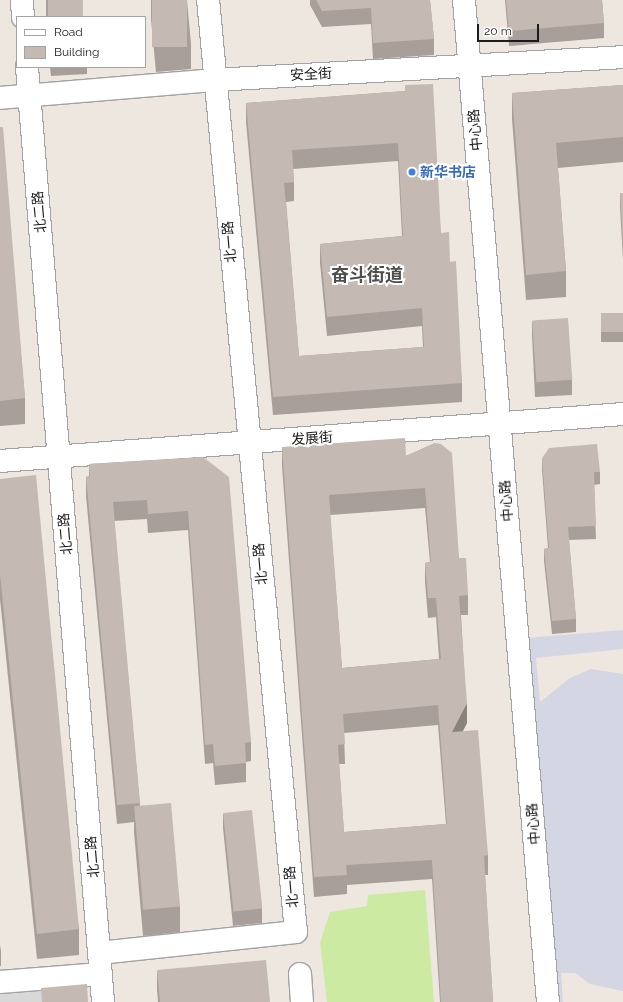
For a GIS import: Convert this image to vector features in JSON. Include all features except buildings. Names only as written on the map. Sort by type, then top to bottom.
[{"type":"street","points":[[22,0],[23,16]]},
{"type":"street","name":"北一路","points":[[100,963],[296,932],[214,80],[208,0]]},
{"type":"street","name":"中心路","points":[[464,0],[548,1002]]},
{"type":"street","name":"安全街","points":[[0,98],[214,80],[623,57]]},
{"type":"street","name":"北二路","points":[[27,68],[103,1002]]},
{"type":"street","name":"发展街","points":[[0,461],[623,414]]},
{"type":"street","points":[[0,982],[100,963]]},
{"type":"street","points":[[300,974],[302,1002]]},
{"type":"shaded area","points":[[623,630],[623,649],[536,658],[540,702],[570,678],[591,669],[623,674],[623,991],[590,984],[575,973],[561,973],[563,1002],[555,1002],[526,638]]},
{"type":"shaded area","points":[[0,973],[78,1002],[0,1002]]},
{"type":"green space","points":[[425,890],[434,1002],[327,1002],[320,943],[330,912],[367,906],[368,895]]},
{"type":"place","name":"新华书店","points":[[412,172]]},
{"type":"district","name":"奋斗街道","points":[[367,275]]}]
